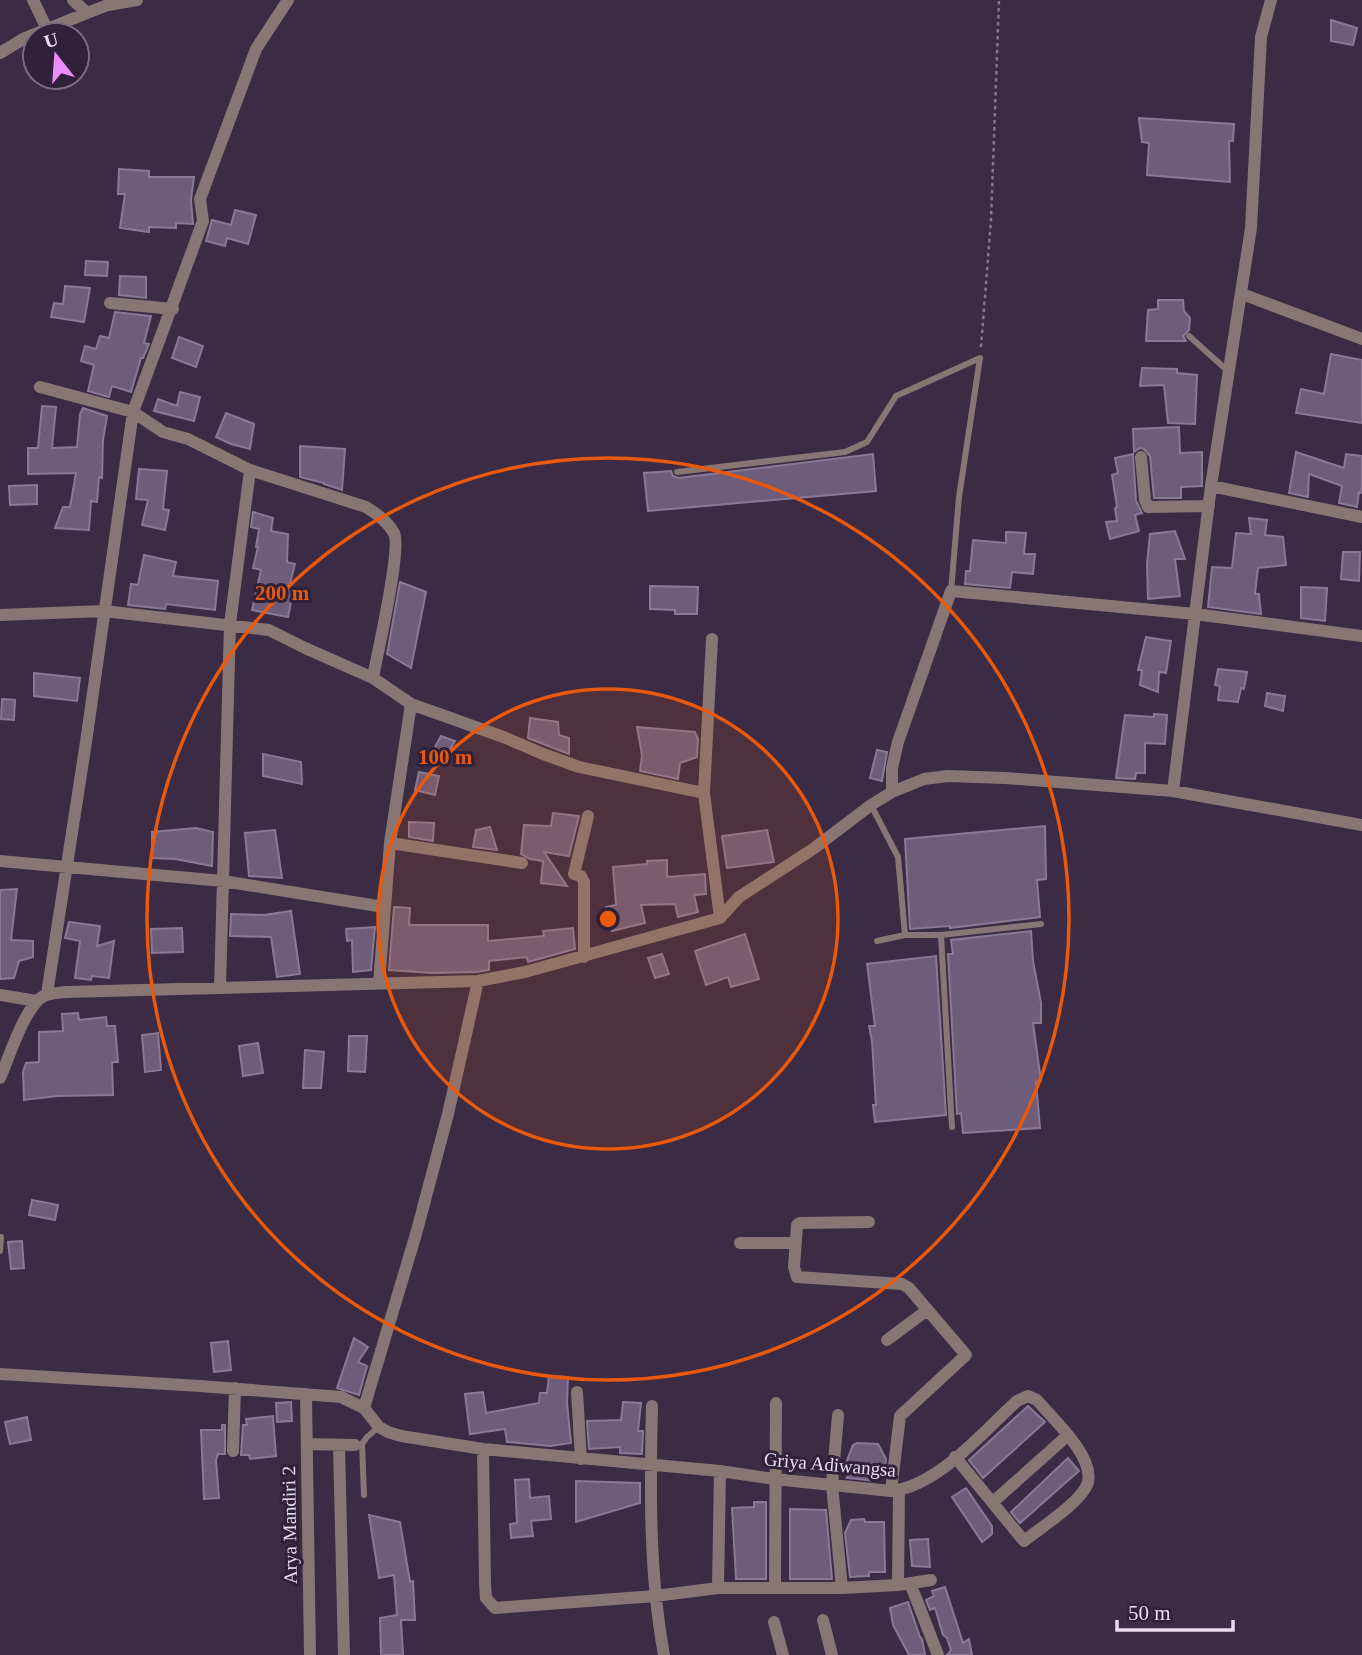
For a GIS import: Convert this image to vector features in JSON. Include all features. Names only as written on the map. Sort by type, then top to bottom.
[{"type":"street","points":[[33,0],[43,21]]},
{"type":"street","points":[[73,0],[86,13]]},
{"type":"street","points":[[66,21],[108,5],[136,0]]},
{"type":"street","points":[[0,1078],[27,1016],[42,997],[67,866],[133,412],[173,309],[203,221],[201,199],[256,48],[288,0]]},
{"type":"street","points":[[1173,791],[1211,486],[1251,228],[1261,37],[1271,0]]},
{"type":"street","points":[[0,53],[21,40]]},
{"type":"street","points":[[1242,294],[1362,339]]},
{"type":"street","points":[[110,303],[173,309]]},
{"type":"street","points":[[40,387],[133,412],[163,432],[188,439],[250,470],[366,508],[382,518],[395,535],[396,556],[373,678]]},
{"type":"street","points":[[1141,457],[1148,507],[1209,506]]},
{"type":"street","points":[[220,988],[230,624],[250,470]]},
{"type":"street","points":[[1211,486],[1362,517]]},
{"type":"street","points":[[892,792],[892,768],[898,742],[951,591],[1195,614],[1362,636]]},
{"type":"street","points":[[0,615],[104,611],[269,630],[373,678],[411,704],[579,767],[704,793]]},
{"type":"street","points":[[712,639],[704,793],[720,918]]},
{"type":"street","points":[[379,983],[390,843],[411,704]]},
{"type":"street","points":[[0,995],[42,997],[66,992],[478,981],[525,972],[720,918],[740,897],[813,849],[871,805],[892,792],[923,779],[948,776],[1005,778],[1173,791],[1362,825]]},
{"type":"street","points":[[584,957],[584,882],[581,876],[574,874],[588,816]]},
{"type":"street","points":[[390,843],[522,863]]},
{"type":"street","points":[[0,861],[223,881],[384,906]]},
{"type":"street","points":[[365,1408],[448,1114],[478,981]]},
{"type":"street","points":[[869,1222],[800,1223],[797,1225],[794,1272],[797,1278],[902,1284],[965,1355],[900,1416],[895,1490],[904,1584],[938,1655]]},
{"type":"street","points":[[740,1243],[796,1243]]},
{"type":"street","points":[[887,1340],[926,1311]]},
{"type":"street","points":[[0,1374],[341,1397],[365,1408],[379,1427]]},
{"type":"street","points":[[233,1451],[235,1388]]},
{"type":"street","points":[[577,1392],[581,1459]]},
{"type":"street","name":"Arya Mandiri 2","points":[[306,1394],[310,1655]]},
{"type":"street","name":"Griya Adiwangsa","points":[[379,1427],[388,1433],[401,1436],[483,1449],[895,1490],[930,1477],[1017,1401],[1028,1396],[1037,1401],[1084,1459],[1088,1482],[1067,1507],[1024,1541],[993,1502]]},
{"type":"street","points":[[775,1586],[776,1403]]},
{"type":"street","points":[[652,1406],[650,1465],[655,1596],[664,1655]]},
{"type":"street","points":[[838,1415],[832,1485],[842,1588]]},
{"type":"street","points":[[955,1457],[993,1502],[1067,1436]]},
{"type":"street","points":[[307,1444],[355,1445]]},
{"type":"street","points":[[339,1445],[344,1655]]},
{"type":"street","points":[[483,1449],[485,1590],[486,1598],[495,1608],[655,1596],[718,1588],[842,1588],[931,1580]]},
{"type":"street","points":[[718,1588],[720,1471]]},
{"type":"street","points":[[823,1620],[832,1655]]},
{"type":"street","points":[[774,1622],[783,1655]]},
{"type":"lane","points":[[1189,336],[1229,372]]},
{"type":"lane","points":[[677,472],[845,452],[867,442],[896,396],[980,358]]},
{"type":"lane","points":[[951,591],[959,497],[980,358]]},
{"type":"lane","points":[[871,805],[898,857],[905,934]]},
{"type":"lane","points":[[877,941],[905,934],[941,935],[1041,924]]},
{"type":"lane","points":[[941,935],[951,1127]]},
{"type":"lane","points":[[0,1251],[1,1237]]},
{"type":"lane","points":[[364,1495],[362,1444],[366,1437],[379,1427]]},
{"type":"path","points":[[980,358],[991,220],[999,0]]},
{"type":"building","points":[[1331,20],[1357,28],[1353,45],[1331,41]]},
{"type":"building","points":[[1139,118],[1234,124],[1233,141],[1229,141],[1230,182],[1147,175],[1149,143],[1142,142]]},
{"type":"building","points":[[119,169],[149,171],[149,177],[194,177],[191,200],[193,224],[176,223],[176,228],[149,227],[149,232],[120,228],[125,194],[118,194]]},
{"type":"building","points":[[235,210],[256,215],[248,244],[227,238],[225,246],[206,241],[212,220],[231,225]]},
{"type":"building","points":[[86,261],[108,262],[107,276],[85,275]]},
{"type":"building","points":[[120,276],[146,277],[146,298],[119,295]]},
{"type":"building","points":[[65,286],[90,288],[84,322],[51,317],[54,303],[63,304]]},
{"type":"building","points":[[1158,300],[1183,300],[1184,311],[1190,318],[1189,330],[1183,336],[1186,341],[1146,341],[1148,310],[1158,309]]},
{"type":"building","points":[[115,312],[151,316],[144,343],[149,344],[141,358],[131,392],[112,386],[109,397],[88,391],[94,365],[81,361],[85,346],[96,349],[100,336],[109,338]]},
{"type":"building","points":[[179,337],[203,346],[196,367],[172,358]]},
{"type":"building","points":[[1331,354],[1362,360],[1362,423],[1296,413],[1301,389],[1324,394]]},
{"type":"building","points":[[1142,368],[1177,369],[1177,373],[1197,375],[1195,424],[1168,423],[1164,385],[1140,386]]},
{"type":"building","points":[[180,392],[200,397],[194,421],[154,411],[158,399],[177,406]]},
{"type":"building","points":[[42,406],[56,407],[52,448],[77,447],[83,408],[107,416],[102,478],[99,477],[97,502],[91,501],[89,530],[55,528],[63,507],[70,507],[76,473],[28,474],[28,448],[38,448]]},
{"type":"building","points":[[226,413],[254,424],[250,449],[216,437]]},
{"type":"building","points":[[1179,427],[1180,453],[1202,452],[1202,486],[1181,487],[1181,498],[1154,498],[1150,456],[1140,448],[1134,452],[1133,429]]},
{"type":"building","points":[[300,446],[345,449],[342,490],[300,477]]},
{"type":"building","points":[[1296,452],[1344,468],[1346,454],[1362,456],[1362,493],[1359,492],[1357,507],[1339,503],[1342,486],[1309,474],[1308,497],[1289,493]]},
{"type":"building","points":[[873,454],[876,491],[648,511],[644,473],[671,471],[673,476],[678,478]]},
{"type":"building","points":[[1133,454],[1136,501],[1142,513],[1135,515],[1139,531],[1110,539],[1106,522],[1117,521],[1112,475],[1118,473],[1115,458]]},
{"type":"building","points":[[139,469],[167,471],[163,509],[169,510],[165,530],[142,525],[148,500],[136,499]]},
{"type":"building","points":[[37,485],[37,504],[10,505],[9,486]]},
{"type":"building","points":[[253,512],[273,518],[271,531],[288,534],[287,562],[295,564],[288,591],[293,592],[288,617],[252,610],[261,570],[253,568],[259,529],[251,527]]},
{"type":"building","points":[[1249,518],[1267,520],[1265,535],[1283,537],[1286,565],[1258,568],[1255,594],[1259,594],[1261,614],[1208,607],[1212,567],[1232,568],[1236,533],[1251,534]]},
{"type":"building","points":[[1175,531],[1185,559],[1175,559],[1180,596],[1148,599],[1150,534]]},
{"type":"building","points":[[1006,532],[1026,533],[1024,554],[1035,554],[1033,574],[1012,572],[1010,588],[965,584],[966,571],[970,571],[973,540],[1006,543]]},
{"type":"building","points":[[1343,552],[1360,552],[1359,581],[1341,579]]},
{"type":"building","points":[[144,555],[176,562],[173,576],[218,581],[215,610],[166,604],[165,609],[128,605],[131,584],[138,585]]},
{"type":"building","points":[[400,582],[426,592],[411,668],[387,654]]},
{"type":"building","points":[[650,586],[698,587],[697,614],[675,614],[675,610],[650,609]]},
{"type":"building","points":[[1301,587],[1327,588],[1325,621],[1301,618]]},
{"type":"building","points":[[1146,637],[1171,641],[1166,673],[1159,672],[1158,692],[1140,685],[1142,670],[1138,670]]},
{"type":"building","points":[[1218,669],[1247,672],[1238,702],[1218,700],[1220,686],[1215,685]]},
{"type":"building","points":[[34,673],[80,678],[77,701],[34,696]]},
{"type":"building","points":[[1267,693],[1285,696],[1283,711],[1265,706]]},
{"type":"building","points":[[2,699],[15,700],[14,720],[1,719]]},
{"type":"building","points":[[1154,714],[1167,715],[1165,744],[1145,743],[1145,773],[1136,773],[1135,779],[1116,778],[1125,715],[1154,717]]},
{"type":"building","points":[[530,718],[558,722],[559,735],[569,738],[569,754],[528,738]]},
{"type":"building","points":[[637,727],[695,732],[698,739],[697,757],[680,763],[678,779],[640,771],[642,755]]},
{"type":"building","points":[[441,736],[455,741],[446,756],[435,747]]},
{"type":"building","points":[[877,750],[887,752],[882,781],[870,778]]},
{"type":"building","points":[[263,754],[301,762],[302,784],[263,776]]},
{"type":"building","points":[[419,772],[439,776],[435,795],[415,790]]},
{"type":"building","points":[[553,813],[579,816],[569,856],[544,852],[567,886],[541,883],[543,861],[521,854],[524,825],[551,826]]},
{"type":"building","points":[[409,822],[434,823],[433,841],[409,837]]},
{"type":"building","points":[[1045,826],[1046,879],[1037,880],[1040,917],[950,928],[910,929],[905,839]]},
{"type":"building","points":[[490,827],[497,850],[473,847],[476,830]]},
{"type":"building","points":[[196,828],[213,832],[212,866],[152,858],[152,832]]},
{"type":"building","points":[[275,830],[282,878],[249,876],[245,833]]},
{"type":"building","points":[[767,830],[774,862],[727,868],[722,836]]},
{"type":"building","points":[[667,860],[667,877],[705,874],[706,894],[694,895],[698,912],[678,917],[675,904],[641,905],[645,923],[612,931],[606,907],[616,905],[613,867]]},
{"type":"building","points":[[17,889],[11,940],[33,941],[33,957],[19,961],[14,978],[0,979],[0,890]]},
{"type":"building","points":[[394,907],[410,908],[409,925],[488,925],[488,941],[544,936],[543,931],[573,928],[575,949],[528,962],[527,957],[489,961],[489,970],[477,972],[389,970]]},
{"type":"building","points":[[291,911],[300,974],[277,977],[271,937],[230,936],[231,914],[264,915]]},
{"type":"building","points":[[69,922],[100,926],[97,946],[114,941],[109,978],[75,978],[80,941],[65,938]]},
{"type":"building","points":[[375,927],[371,970],[353,972],[352,940],[347,941],[346,929]]},
{"type":"building","points":[[182,928],[183,952],[152,953],[151,929]]},
{"type":"building","points":[[1031,931],[1033,961],[1041,1003],[1041,1023],[1033,1023],[1041,1081],[1036,1082],[1040,1128],[963,1133],[961,1113],[957,1114],[948,954],[953,954],[951,940]]},
{"type":"building","points":[[745,934],[759,979],[731,987],[728,977],[706,985],[695,951]]},
{"type":"building","points":[[662,954],[669,974],[655,978],[648,958]]},
{"type":"building","points":[[936,956],[946,1115],[875,1122],[869,1026],[875,1026],[867,964]]},
{"type":"building","points":[[78,1013],[79,1020],[106,1017],[107,1026],[115,1026],[118,1062],[112,1062],[113,1095],[57,1096],[24,1100],[23,1072],[26,1063],[39,1062],[39,1032],[63,1031],[62,1014]]},
{"type":"building","points":[[158,1033],[161,1070],[145,1072],[142,1035]]},
{"type":"building","points":[[349,1036],[367,1036],[365,1072],[348,1071]]},
{"type":"building","points":[[258,1043],[263,1073],[243,1076],[239,1046]]},
{"type":"building","points":[[305,1050],[324,1052],[321,1088],[303,1088]]},
{"type":"building","points":[[32,1200],[58,1205],[55,1220],[29,1215]]},
{"type":"building","points":[[22,1241],[24,1268],[11,1269],[8,1242]]},
{"type":"building","points":[[354,1338],[368,1347],[358,1362],[367,1366],[359,1395],[337,1388]]},
{"type":"building","points":[[228,1341],[231,1370],[214,1372],[211,1343]]},
{"type":"building","points":[[549,1376],[568,1377],[567,1403],[571,1443],[550,1446],[507,1442],[505,1429],[470,1434],[465,1394],[483,1392],[486,1413],[539,1403],[540,1393],[547,1393]]},
{"type":"building","points":[[291,1402],[292,1421],[277,1422],[276,1403]]},
{"type":"building","points":[[623,1402],[641,1403],[638,1431],[643,1431],[642,1454],[620,1453],[620,1447],[589,1449],[587,1421],[621,1420]]},
{"type":"building","points":[[1028,1406],[1045,1422],[983,1478],[969,1460]]},
{"type":"building","points":[[273,1416],[276,1456],[250,1459],[249,1455],[241,1455],[243,1425],[247,1425],[246,1419]]},
{"type":"building","points":[[27,1417],[31,1440],[10,1444],[5,1422]]},
{"type":"building","points":[[222,1425],[225,1425],[225,1454],[218,1454],[216,1460],[219,1498],[204,1499],[201,1430],[222,1430]]},
{"type":"building","points":[[878,1444],[886,1459],[885,1471],[876,1471],[876,1481],[847,1478],[852,1465],[846,1463],[853,1445]]},
{"type":"building","points":[[1068,1458],[1079,1471],[1020,1523],[1011,1512]]},
{"type":"building","points":[[529,1479],[530,1498],[549,1496],[551,1519],[531,1521],[533,1536],[511,1538],[510,1524],[517,1523],[515,1480]]},
{"type":"building","points":[[576,1481],[640,1483],[640,1503],[576,1522]]},
{"type":"building","points":[[966,1488],[992,1526],[992,1534],[982,1542],[952,1497]]},
{"type":"building","points":[[754,1502],[766,1502],[766,1579],[736,1579],[732,1508],[754,1507]]},
{"type":"building","points":[[790,1509],[826,1510],[832,1579],[790,1579]]},
{"type":"building","points":[[369,1515],[400,1522],[410,1582],[413,1581],[415,1620],[401,1620],[403,1655],[381,1655],[380,1618],[397,1615],[394,1575],[379,1578]]},
{"type":"building","points":[[864,1519],[865,1522],[884,1522],[885,1572],[869,1572],[869,1576],[850,1577],[845,1533],[851,1520]]},
{"type":"building","points":[[928,1539],[930,1567],[912,1566],[910,1540]]},
{"type":"building","points":[[945,1587],[963,1643],[969,1639],[972,1655],[947,1655],[951,1650],[947,1638],[943,1635],[935,1608],[930,1610],[926,1600],[934,1596],[932,1591]]},
{"type":"building","points":[[908,1602],[925,1655],[909,1655],[893,1625],[890,1608]]}]
